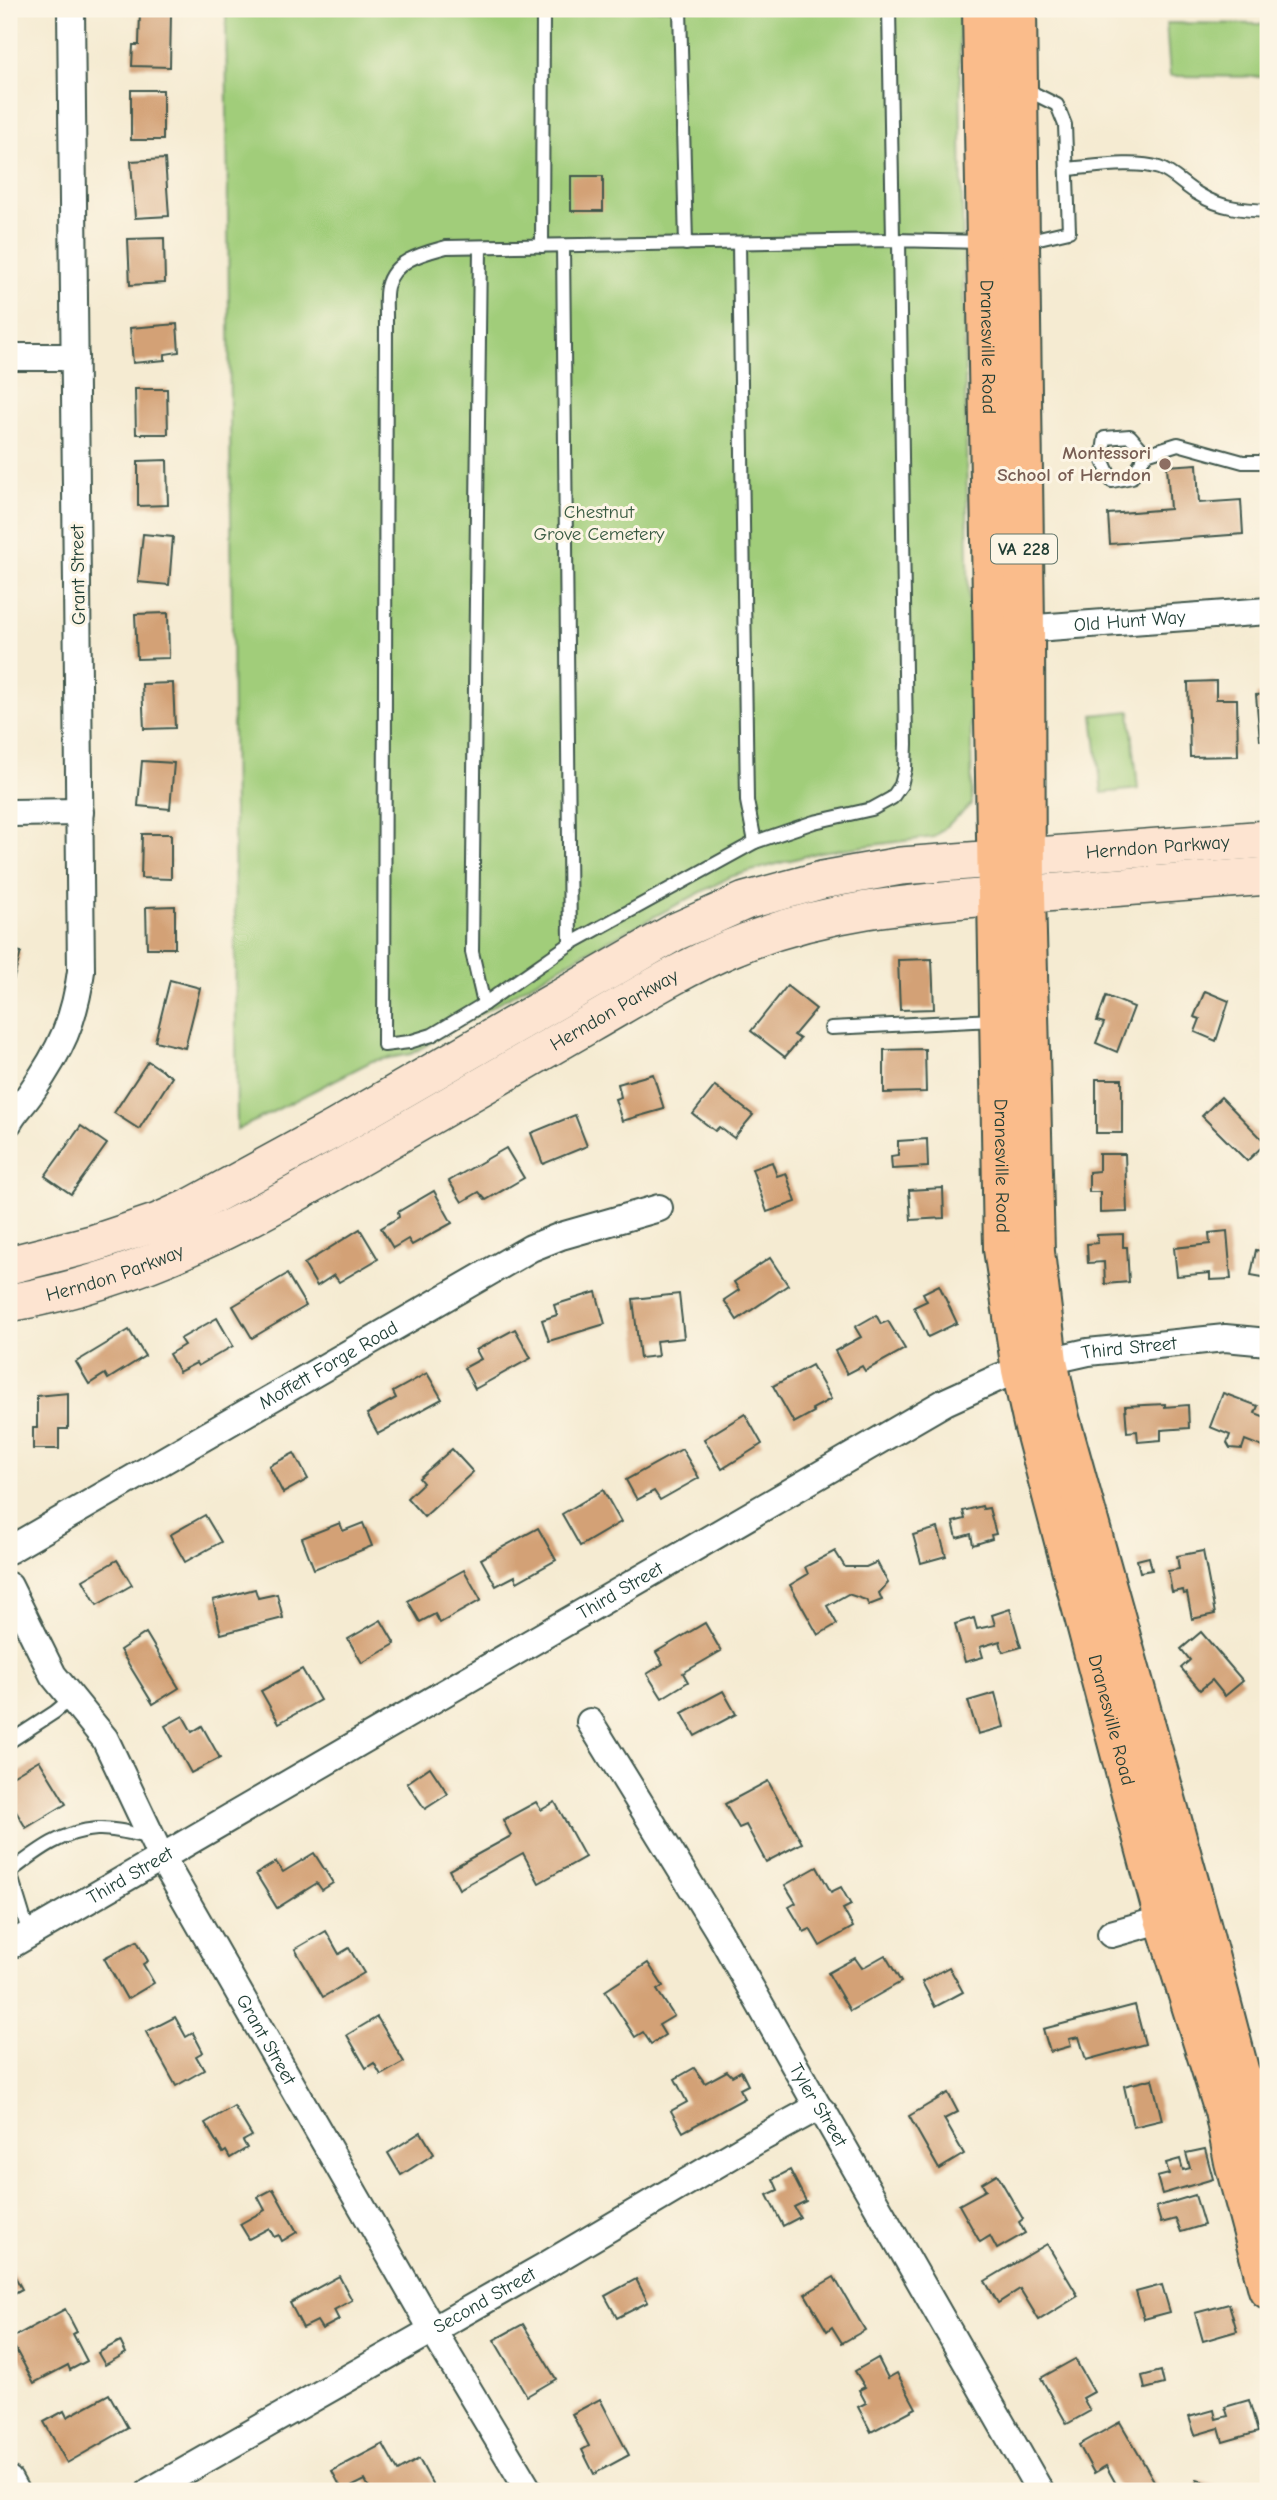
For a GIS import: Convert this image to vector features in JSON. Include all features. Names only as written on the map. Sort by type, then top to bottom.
[{"type":"main road","name":"Dranesville Road","points":[[982,9],[1002,242],[1014,1019],[1035,1252],[1034,1366],[1163,1915],[1224,2111],[1258,2163]]},
{"type":"main road","name":"Dranesville Road","points":[[1002,242],[1018,79],[1017,9]]},
{"type":"main road","name":"Herndon Parkway","points":[[9,1265],[92,1244],[158,1222],[193,1206],[322,1136],[675,932],[745,901],[863,872],[1268,839]]},
{"type":"main road","name":"Herndon Parkway","points":[[9,1303],[108,1280],[160,1261],[220,1234],[328,1176],[667,979],[773,932],[869,908],[1268,876]]},
{"type":"main road","name":"Dranesville Road","points":[[1034,1366],[1063,1430],[1199,1917],[1258,2163],[1268,2289]]},
{"type":"street","name":"Grant Street","points":[[9,1122],[55,1057],[69,1028],[81,971],[71,9]]},
{"type":"street","points":[[9,357],[75,356]]},
{"type":"street","name":"Old Hunt Way","points":[[1009,630],[1268,611]]},
{"type":"street","points":[[9,813],[80,812]]},
{"type":"street","name":"Moffett Forge Road","points":[[9,1550],[531,1248],[561,1236],[659,1208]]},
{"type":"street","name":"Third Street","points":[[19,1940],[157,1847],[945,1402],[990,1381],[1088,1352],[1225,1338],[1268,1342]]},
{"type":"street","name":"Grant Street","points":[[9,1586],[53,1675],[105,1739],[157,1847],[432,2329],[529,2491]]},
{"type":"street","name":"Tyler Street","points":[[590,1722],[693,1887],[818,2107],[890,2225],[1040,2491]]},
{"type":"street","points":[[1111,1934],[1150,1923],[1163,1915]]},
{"type":"street","name":"Second Street","points":[[150,2491],[818,2107]]},
{"type":"street","points":[[9,2480],[15,2491]]},
{"type":"lane","points":[[542,246],[543,9]]},
{"type":"lane","points":[[680,9],[686,244]]},
{"type":"lane","points":[[889,9],[896,241],[905,769],[901,785],[892,798],[872,809],[814,822],[755,842],[570,944],[484,1004],[432,1035],[409,1042],[384,1045],[387,286],[397,267],[422,253],[446,247],[896,241],[1002,242],[1069,231],[1065,125],[1057,105],[1035,94],[1018,79]]},
{"type":"lane","points":[[1067,169],[1145,165],[1163,169],[1201,196],[1220,204],[1244,210],[1268,211]]},
{"type":"lane","points":[[739,243],[747,801],[755,842]]},
{"type":"lane","points":[[563,246],[570,944]]},
{"type":"lane","points":[[480,247],[472,952],[484,1004]]},
{"type":"lane","points":[[1146,453],[1178,444],[1244,462],[1268,462]]},
{"type":"lane","points":[[831,1028],[1014,1019]]},
{"type":"lane","points":[[9,1742],[73,1698]]},
{"type":"lane","points":[[19,1940],[9,1871],[36,1852],[73,1833],[98,1829],[157,1847]]},
{"type":"green space","name":"Chestnut Grove Cemetery","points":[[226,9],[959,9],[972,804],[934,837],[820,852],[730,877],[579,956],[411,1054],[372,1061],[237,1130]]},
{"type":"green space","points":[[1166,23],[1266,24],[1268,77],[1170,76]]},
{"type":"green space","points":[[1130,711],[1138,789],[1102,793],[1093,715]]},
{"type":"building","points":[[140,12],[171,12],[170,67],[132,66],[133,45],[139,45]]},
{"type":"building","points":[[131,90],[163,90],[163,140],[131,140]]},
{"type":"building","points":[[165,159],[169,216],[135,218],[131,161]]},
{"type":"building","points":[[571,176],[603,176],[603,211],[571,211]]},
{"type":"building","points":[[164,238],[165,283],[130,285],[128,239]]},
{"type":"building","points":[[177,324],[179,352],[165,354],[165,360],[133,363],[130,328]]},
{"type":"building","points":[[135,389],[167,389],[168,434],[136,434]]},
{"type":"building","points":[[11,414],[13,463],[9,463]]},
{"type":"building","points":[[167,460],[168,505],[138,506],[138,461]]},
{"type":"building","points":[[1197,464],[1199,503],[1241,500],[1243,534],[1110,544],[1108,514],[1170,509],[1167,466]]},
{"type":"building","points":[[143,534],[173,537],[169,585],[138,582]]},
{"type":"building","points":[[168,613],[169,658],[137,659],[135,614]]},
{"type":"building","points":[[1216,681],[1216,699],[1237,699],[1238,756],[1190,757],[1188,682]]},
{"type":"building","points":[[173,683],[175,728],[144,729],[142,684]]},
{"type":"building","points":[[1268,694],[1268,740],[1260,740],[1256,695]]},
{"type":"building","points":[[9,697],[14,698],[11,740],[9,740]]},
{"type":"building","points":[[142,761],[174,763],[170,809],[138,806]]},
{"type":"building","points":[[142,834],[171,834],[171,879],[141,878]]},
{"type":"building","points":[[175,906],[175,948],[147,948],[146,907]]},
{"type":"building","points":[[9,949],[21,952],[10,992],[9,992]]},
{"type":"building","points":[[932,959],[934,1009],[900,1010],[898,960]]},
{"type":"building","points":[[170,980],[200,988],[185,1048],[155,1041]]},
{"type":"building","points":[[787,986],[816,1009],[794,1035],[800,1039],[785,1057],[751,1031]]},
{"type":"building","points":[[1205,991],[1229,1001],[1216,1041],[1195,1032],[1200,1019],[1194,1017]]},
{"type":"building","points":[[1106,996],[1134,1007],[1117,1052],[1096,1043],[1104,1023],[1097,1021]]},
{"type":"building","points":[[925,1049],[926,1092],[884,1093],[884,1050]]},
{"type":"building","points":[[148,1061],[172,1077],[139,1129],[114,1113]]},
{"type":"building","points":[[653,1074],[664,1109],[622,1121],[615,1099],[621,1097],[618,1084]]},
{"type":"building","points":[[1096,1079],[1122,1079],[1122,1133],[1096,1133]]},
{"type":"building","points":[[715,1086],[753,1115],[734,1138],[719,1127],[715,1131],[693,1114]]},
{"type":"building","points":[[1221,1097],[1266,1143],[1247,1161],[1202,1116]]},
{"type":"building","points":[[575,1115],[587,1146],[543,1164],[531,1133]]},
{"type":"building","points":[[81,1126],[107,1144],[71,1194],[45,1176]]},
{"type":"building","points":[[927,1139],[928,1167],[892,1169],[891,1156],[898,1155],[898,1141]]},
{"type":"building","points":[[506,1148],[524,1178],[486,1200],[479,1192],[462,1202],[449,1181]]},
{"type":"building","points":[[1099,1154],[1125,1154],[1127,1212],[1100,1213],[1100,1192],[1089,1192],[1089,1172],[1099,1171]]},
{"type":"building","points":[[772,1162],[777,1176],[786,1173],[796,1202],[767,1212],[752,1169]]},
{"type":"building","points":[[943,1188],[944,1218],[911,1220],[909,1190]]},
{"type":"building","points":[[434,1191],[452,1223],[412,1245],[408,1239],[393,1248],[381,1228],[399,1217],[398,1212]]},
{"type":"building","points":[[360,1229],[378,1259],[339,1282],[334,1275],[317,1286],[304,1264]]},
{"type":"building","points":[[1227,1231],[1231,1279],[1210,1280],[1210,1273],[1177,1276],[1174,1248],[1210,1244],[1209,1233]]},
{"type":"building","points":[[1123,1234],[1123,1247],[1127,1247],[1129,1282],[1105,1284],[1104,1262],[1088,1263],[1087,1244],[1098,1243],[1097,1235]]},
{"type":"building","points":[[1256,1250],[1268,1252],[1268,1278],[1251,1275]]},
{"type":"building","points":[[770,1258],[788,1285],[737,1320],[724,1300],[739,1290],[734,1282]]},
{"type":"building","points":[[287,1274],[306,1306],[252,1338],[233,1306]]},
{"type":"building","points":[[939,1285],[957,1323],[928,1337],[914,1307],[927,1301],[923,1293]]},
{"type":"building","points":[[596,1292],[605,1324],[549,1341],[542,1320],[557,1315],[554,1305]]},
{"type":"building","points":[[679,1294],[684,1338],[656,1341],[658,1356],[640,1358],[633,1299]]},
{"type":"building","points":[[876,1315],[881,1324],[888,1321],[905,1349],[865,1371],[862,1366],[847,1374],[835,1351],[861,1337],[855,1327]]},
{"type":"building","points":[[217,1318],[233,1346],[198,1366],[196,1363],[179,1372],[169,1354],[184,1345],[180,1339]]},
{"type":"building","points":[[515,1329],[531,1358],[475,1389],[464,1368],[481,1359],[476,1350]]},
{"type":"building","points":[[129,1330],[145,1356],[108,1379],[105,1374],[89,1384],[76,1362]]},
{"type":"building","points":[[812,1365],[831,1399],[794,1423],[773,1386]]},
{"type":"building","points":[[427,1373],[442,1399],[378,1434],[367,1414],[396,1398],[393,1392]]},
{"type":"building","points":[[68,1393],[68,1429],[59,1429],[59,1449],[33,1449],[33,1428],[37,1428],[37,1396]]},
{"type":"building","points":[[1223,1393],[1258,1406],[1255,1413],[1268,1418],[1268,1449],[1245,1440],[1242,1449],[1230,1448],[1227,1443],[1230,1435],[1210,1427]]},
{"type":"building","points":[[1165,1404],[1165,1407],[1188,1405],[1189,1428],[1161,1430],[1161,1440],[1138,1442],[1137,1431],[1127,1432],[1125,1406]]},
{"type":"building","points":[[745,1414],[762,1444],[722,1469],[704,1439]]},
{"type":"building","points":[[452,1449],[473,1472],[424,1517],[407,1498],[423,1483],[419,1478]]},
{"type":"building","points":[[682,1449],[699,1478],[660,1500],[654,1491],[637,1500],[626,1480]]},
{"type":"building","points":[[294,1453],[308,1479],[283,1493],[269,1466]]},
{"type":"building","points":[[603,1490],[621,1522],[580,1546],[562,1514]]},
{"type":"building","points":[[982,1506],[983,1509],[989,1508],[996,1534],[991,1535],[992,1539],[973,1545],[971,1534],[957,1538],[953,1522],[965,1519],[963,1511]]},
{"type":"building","points":[[205,1515],[221,1542],[185,1562],[170,1535]]},
{"type":"building","points":[[340,1523],[343,1531],[363,1523],[372,1546],[314,1569],[302,1538]]},
{"type":"building","points":[[538,1528],[556,1560],[517,1582],[515,1576],[496,1586],[481,1559]]},
{"type":"building","points":[[938,1528],[946,1556],[921,1563],[913,1535]]},
{"type":"building","points":[[835,1551],[845,1567],[866,1567],[877,1562],[888,1583],[879,1593],[882,1600],[869,1605],[866,1600],[848,1594],[827,1606],[837,1624],[818,1635],[790,1585],[808,1574],[805,1567]]},
{"type":"building","points":[[1203,1551],[1215,1614],[1192,1619],[1187,1593],[1184,1594],[1183,1590],[1172,1592],[1168,1571],[1179,1569],[1177,1556]]},
{"type":"building","points":[[1149,1557],[1152,1570],[1140,1572],[1137,1560]]},
{"type":"building","points":[[117,1560],[132,1585],[97,1605],[83,1580]]},
{"type":"building","points":[[464,1570],[481,1600],[440,1623],[435,1614],[420,1622],[408,1601]]},
{"type":"building","points":[[255,1589],[258,1598],[277,1594],[283,1618],[221,1634],[213,1600]]},
{"type":"building","points":[[1010,1609],[1021,1647],[1003,1652],[1000,1641],[980,1647],[983,1657],[965,1662],[955,1624],[974,1618],[977,1629],[995,1625],[992,1615]]},
{"type":"building","points":[[381,1620],[395,1644],[362,1663],[348,1639]]},
{"type":"building","points":[[705,1623],[721,1651],[683,1673],[688,1682],[662,1698],[647,1674],[663,1664],[656,1652]]},
{"type":"building","points":[[1201,1632],[1243,1681],[1225,1696],[1212,1680],[1200,1690],[1181,1668],[1190,1660],[1181,1649]]},
{"type":"building","points":[[146,1633],[179,1688],[153,1704],[120,1650]]},
{"type":"building","points":[[302,1669],[320,1700],[279,1723],[261,1691]]},
{"type":"building","points":[[723,1691],[736,1714],[695,1736],[682,1713]]},
{"type":"building","points":[[995,1693],[1004,1727],[978,1734],[968,1701]]},
{"type":"building","points":[[183,1716],[192,1732],[202,1726],[220,1758],[191,1773],[165,1726]]},
{"type":"building","points":[[39,1760],[66,1804],[26,1828],[9,1800],[9,1778]]},
{"type":"building","points":[[430,1767],[448,1794],[425,1809],[407,1783]]},
{"type":"building","points":[[768,1781],[802,1843],[766,1862],[746,1825],[739,1828],[725,1804]]},
{"type":"building","points":[[536,1802],[541,1810],[555,1802],[585,1857],[539,1883],[523,1853],[459,1889],[449,1870],[511,1836],[503,1820]]},
{"type":"building","points":[[314,1853],[333,1883],[322,1890],[317,1883],[277,1908],[256,1874],[276,1862],[283,1872]]},
{"type":"building","points":[[817,1867],[831,1892],[841,1887],[851,1905],[843,1909],[853,1927],[820,1946],[810,1929],[804,1932],[789,1907],[796,1903],[785,1885]]},
{"type":"building","points":[[326,1931],[339,1954],[349,1948],[364,1973],[323,1997],[295,1949]]},
{"type":"building","points":[[137,1941],[148,1961],[143,1964],[154,1983],[127,1999],[104,1958]]},
{"type":"building","points":[[885,1955],[901,1982],[850,2011],[828,1973],[855,1958],[862,1968]]},
{"type":"building","points":[[648,1963],[663,1986],[657,1990],[674,2016],[659,2025],[665,2035],[651,2044],[643,2032],[635,2037],[605,1991]]},
{"type":"building","points":[[949,1967],[963,1992],[935,2007],[922,1982]]},
{"type":"building","points":[[1135,2005],[1145,2044],[1086,2060],[1079,2037],[1069,2039],[1071,2046],[1050,2052],[1043,2029]]},
{"type":"building","points":[[175,2017],[186,2037],[193,2033],[203,2052],[196,2056],[204,2070],[176,2086],[146,2032]]},
{"type":"building","points":[[377,2017],[404,2062],[381,2075],[374,2063],[366,2068],[347,2035]]},
{"type":"building","points":[[694,2068],[705,2083],[727,2071],[732,2076],[741,2071],[748,2085],[740,2089],[745,2098],[683,2132],[671,2111],[687,2102],[675,2079]]},
{"type":"building","points":[[1152,2079],[1162,2120],[1133,2127],[1124,2086]]},
{"type":"building","points":[[948,2093],[958,2112],[944,2119],[964,2154],[939,2169],[909,2116]]},
{"type":"building","points":[[234,2106],[252,2136],[243,2141],[247,2148],[230,2158],[226,2151],[223,2153],[205,2123]]},
{"type":"building","points":[[421,2132],[434,2154],[401,2175],[388,2153]]},
{"type":"building","points":[[1205,2149],[1213,2179],[1162,2194],[1157,2177],[1169,2174],[1166,2163],[1180,2159],[1183,2170],[1190,2168],[1186,2153]]},
{"type":"building","points":[[790,2170],[806,2201],[794,2207],[800,2217],[783,2226],[767,2195],[778,2190],[773,2179]]},
{"type":"building","points":[[997,2174],[1023,2219],[1019,2222],[1025,2233],[997,2249],[990,2236],[980,2242],[959,2205],[986,2190],[982,2183]]},
{"type":"building","points":[[273,2189],[297,2232],[282,2241],[279,2235],[274,2237],[269,2228],[249,2239],[240,2224],[265,2210],[258,2197]]},
{"type":"building","points":[[1195,2195],[1204,2225],[1181,2232],[1176,2219],[1161,2223],[1156,2207]]},
{"type":"building","points":[[1047,2244],[1078,2296],[1039,2320],[1020,2289],[998,2303],[985,2281]]},
{"type":"building","points":[[9,2266],[22,2289],[9,2296]]},
{"type":"building","points":[[339,2276],[352,2300],[334,2310],[339,2320],[322,2329],[317,2321],[303,2328],[290,2303]]},
{"type":"building","points":[[834,2277],[865,2330],[842,2343],[832,2327],[827,2331],[805,2294]]},
{"type":"building","points":[[636,2279],[648,2302],[617,2318],[605,2296]]},
{"type":"building","points":[[1162,2285],[1170,2312],[1144,2319],[1136,2292]]},
{"type":"building","points":[[1229,2304],[1237,2331],[1203,2341],[1195,2313]]},
{"type":"building","points":[[65,2309],[77,2332],[73,2334],[87,2361],[70,2370],[68,2365],[34,2383],[10,2339]]},
{"type":"building","points":[[523,2324],[556,2379],[527,2396],[494,2340]]},
{"type":"building","points":[[120,2341],[126,2353],[105,2365],[98,2353]]},
{"type":"building","points":[[878,2358],[888,2378],[897,2373],[916,2408],[871,2432],[858,2407],[866,2403],[859,2390],[865,2387],[855,2371]]},
{"type":"building","points":[[1075,2359],[1094,2392],[1083,2398],[1090,2411],[1067,2424],[1041,2378]]},
{"type":"building","points":[[1161,2371],[1164,2384],[1145,2389],[1142,2376]]},
{"type":"building","points":[[109,2394],[128,2428],[67,2463],[44,2422],[64,2411],[67,2417]]},
{"type":"building","points":[[600,2399],[629,2455],[594,2474],[582,2450],[589,2446],[572,2414]]},
{"type":"building","points":[[1249,2400],[1258,2432],[1223,2442],[1219,2428],[1195,2435],[1189,2417],[1214,2410],[1216,2419],[1228,2416],[1225,2407]]},
{"type":"building","points":[[1120,2422],[1160,2491],[1120,2491],[1106,2466],[1094,2473],[1079,2445]]},
{"type":"building","points":[[383,2444],[398,2471],[419,2459],[436,2491],[371,2491],[365,2480],[343,2491],[332,2471]]},
{"type":"building","points":[[1197,2480],[1232,2491],[1194,2491]]},
{"type":"place","name":"Montessori School of Herndon","points":[[1165,464]]}]
